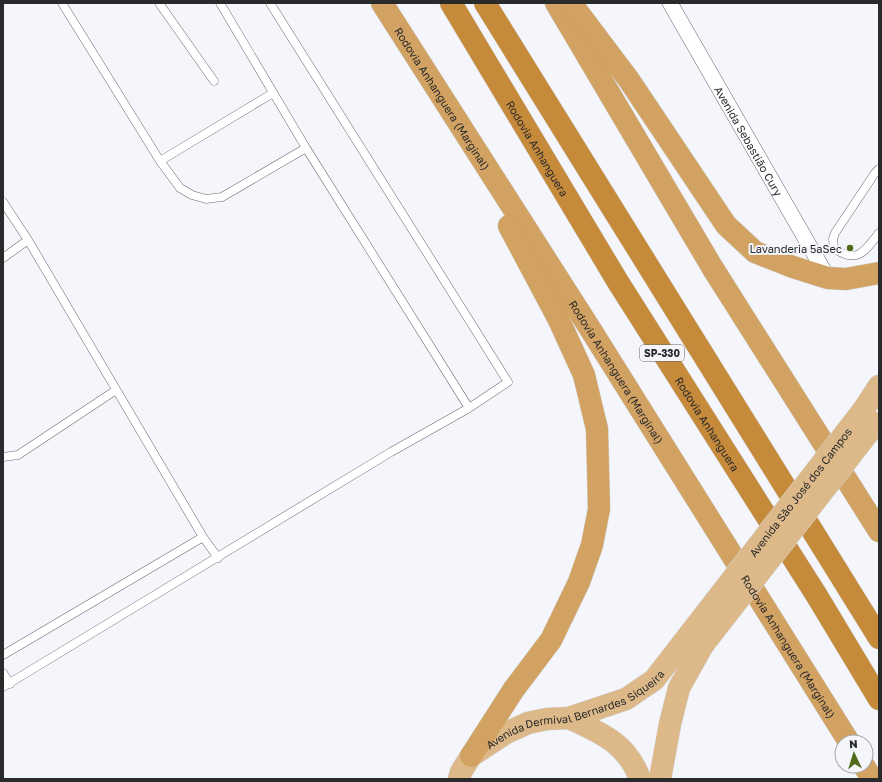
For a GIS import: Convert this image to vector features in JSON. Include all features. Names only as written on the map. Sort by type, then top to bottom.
[{"type":"highway","name":"Rodovia Anhanguera (Marginal)","points":[[382,3],[589,327],[844,734]]},
{"type":"highway","name":"Rodovia Anhanguera","points":[[451,3],[618,282],[817,596],[879,699]]},
{"type":"highway","name":"SP-330","points":[[486,3],[879,638]]},
{"type":"highway","points":[[556,3],[712,267],[879,531]]},
{"type":"highway","points":[[571,3],[629,80],[726,225],[755,252],[793,267],[828,278],[846,279],[879,273]]},
{"type":"highway","points":[[428,76],[558,318],[584,375],[597,429],[599,509],[592,545],[579,582],[552,640],[514,689],[471,756]]},
{"type":"main road","name":"Avenida São José dos Campos","points":[[696,640],[873,416],[879,386]]},
{"type":"main road","name":"Avenida Dermival Bernardes Siqueira","points":[[459,779],[461,772],[471,756],[506,733],[528,723],[547,719],[569,718],[626,699],[654,680],[696,640]]},
{"type":"main road","points":[[660,779],[670,724],[679,688],[696,640]]},
{"type":"main road","points":[[569,718],[606,736],[624,751],[636,768],[640,779]]},
{"type":"street","name":"Avenida Sebastião Cury","points":[[670,3],[828,278]]},
{"type":"lane","points":[[62,3],[160,161],[180,188],[192,195],[206,199],[222,197],[306,148]]},
{"type":"lane","points":[[158,3],[214,81]]},
{"type":"lane","points":[[220,3],[272,93],[469,408]]},
{"type":"lane","points":[[3,673],[6,686],[391,452],[469,408],[508,382],[270,3]]},
{"type":"lane","points":[[160,161],[272,93]]},
{"type":"lane","points":[[879,169],[874,173],[834,233],[834,248],[842,253],[854,256],[865,252],[879,233]]},
{"type":"lane","points":[[3,202],[28,240],[203,537],[218,558]]},
{"type":"lane","points":[[3,258],[28,240]]},
{"type":"lane","points":[[3,457],[18,455],[116,390]]},
{"type":"lane","points":[[3,655],[203,537]]},
{"type":"place","name":"Lavanderia 5aSec","points":[[850,248]]}]
